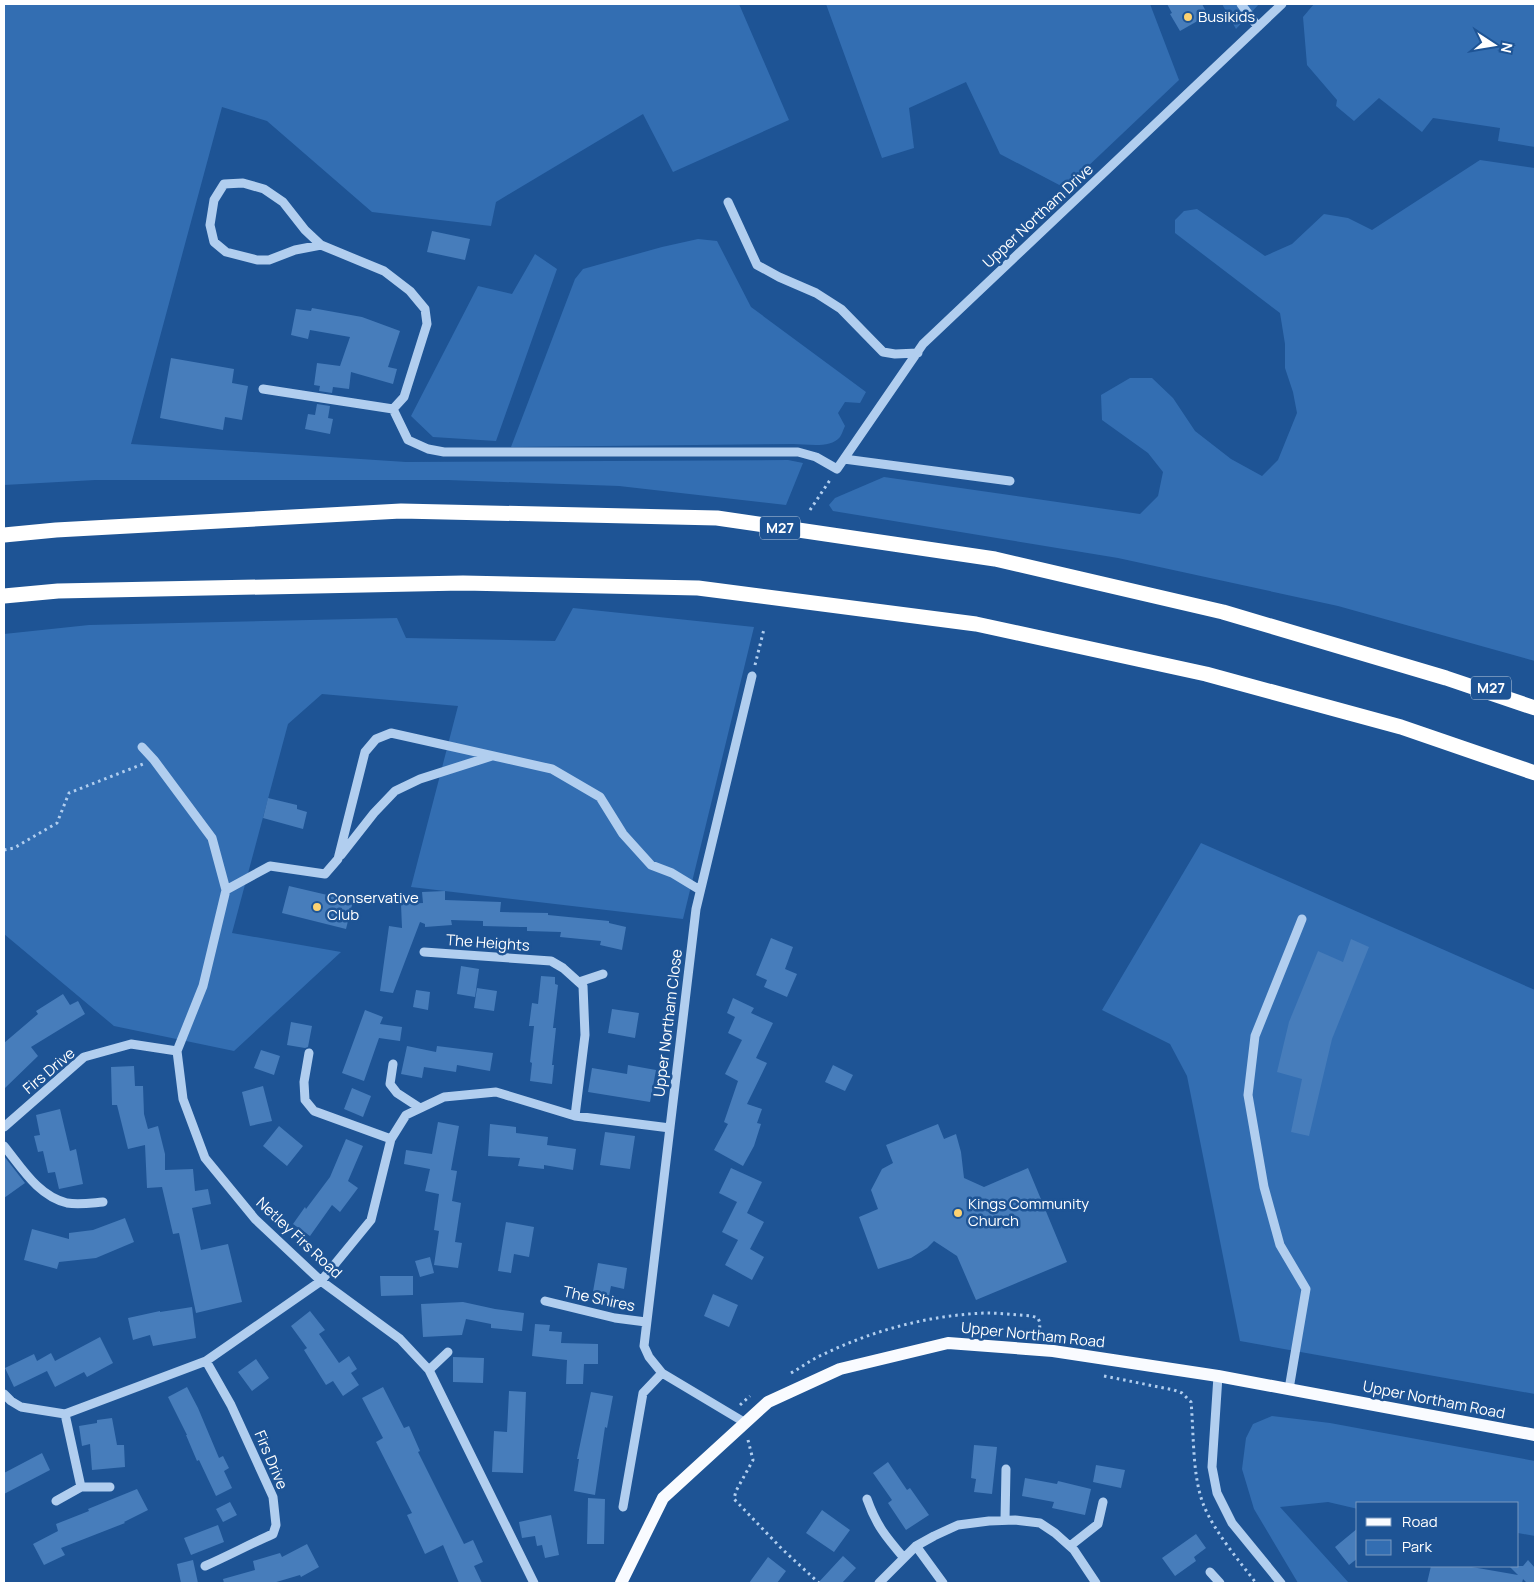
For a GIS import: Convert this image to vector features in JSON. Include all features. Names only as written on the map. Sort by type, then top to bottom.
[{"type":"highway","name":"M27","points":[[4,535],[56,530],[401,511],[717,518],[995,559],[1223,612],[1446,678],[1535,708]]},
{"type":"highway","points":[[4,596],[58,591],[463,583],[698,588],[986,626],[1206,674],[1401,727],[1535,773]]},
{"type":"highway","name":"M27","points":[[1446,678],[1535,698]]},
{"type":"highway","points":[[1481,754],[1535,781]]},
{"type":"main road","name":"Upper Northam Road","points":[[620,1583],[663,1498],[768,1402],[840,1369],[948,1343],[1038,1350],[1218,1376],[1535,1435]]},
{"type":"street","points":[[1241,4],[1258,27]]},
{"type":"street","name":"Upper Northam Drive","points":[[837,469],[923,344],[1282,4]]},
{"type":"street","points":[[321,245],[295,250],[269,260],[256,260],[226,252],[214,242],[210,225],[214,200],[224,184],[243,183],[264,189],[283,202],[305,230],[321,245],[384,271],[410,291],[425,309],[427,324],[404,398],[394,409]]},
{"type":"street","points":[[728,202],[757,265],[816,293],[841,309],[883,352],[895,354],[918,353]]},
{"type":"street","points":[[263,389],[394,409]]},
{"type":"street","points":[[394,409],[408,440],[428,449],[444,452],[798,452],[816,457],[837,469]]},
{"type":"street","points":[[844,458],[1010,482]]},
{"type":"street","name":"Upper Northam Close","points":[[744,1422],[662,1373],[649,1357],[644,1346],[696,909],[752,676]]},
{"type":"street","points":[[338,859],[365,752],[376,739],[391,733],[552,769],[600,797],[623,834],[651,866],[672,873],[700,890]]},
{"type":"street","name":"Netley Firs Road","points":[[142,747],[154,760],[212,838],[226,890],[203,986],[177,1051],[182,1099],[205,1158],[255,1219],[321,1281],[400,1339],[429,1370],[534,1583]]},
{"type":"street","points":[[226,890],[270,866],[325,874],[374,812],[395,791],[420,779],[492,756]]},
{"type":"street","points":[[1289,1389],[1306,1289],[1280,1245],[1264,1187],[1248,1095],[1254,1036],[1302,919]]},
{"type":"street","name":"The Heights","points":[[424,952],[551,961],[563,968],[579,982]]},
{"type":"street","points":[[575,1116],[585,1035],[583,986],[579,982],[603,974]]},
{"type":"street","name":"Firs Drive","points":[[4,1127],[84,1057],[131,1044],[177,1051]]},
{"type":"street","points":[[309,1053],[304,1082],[305,1100],[314,1111],[391,1139]]},
{"type":"street","points":[[393,1064],[390,1084],[397,1093],[420,1108]]},
{"type":"street","points":[[4,1394],[22,1407],[65,1414],[206,1361],[321,1281],[371,1220],[391,1139],[406,1115],[444,1097],[496,1092],[575,1116],[670,1128]]},
{"type":"street","points":[[4,1146],[32,1181],[54,1198],[75,1204],[103,1202]]},
{"type":"street","name":"The Shires","points":[[545,1301],[615,1318],[646,1322]]},
{"type":"street","points":[[429,1370],[448,1352]]},
{"type":"street","name":"Firs Drive","points":[[205,1566],[248,1544],[273,1534],[276,1525],[273,1497],[231,1405],[206,1361]]},
{"type":"street","points":[[624,1507],[643,1393],[662,1373]]},
{"type":"street","points":[[1218,1376],[1212,1467],[1217,1493],[1232,1523],[1281,1583]]},
{"type":"street","points":[[65,1414],[81,1487]]},
{"type":"street","points":[[1005,1520],[1006,1469]]},
{"type":"street","points":[[56,1500],[81,1487],[110,1487]]},
{"type":"street","points":[[867,1499],[873,1517],[904,1558]]},
{"type":"street","points":[[1070,1546],[1098,1524],[1103,1502]]},
{"type":"street","points":[[879,1583],[916,1546],[934,1536],[958,1525],[1005,1520],[1040,1523],[1074,1550],[1096,1583]]},
{"type":"street","points":[[916,1546],[943,1583]]},
{"type":"street","points":[[1210,1572],[1220,1583]]},
{"type":"path","points":[[810,510],[837,469]]},
{"type":"path","points":[[752,676],[764,629]]},
{"type":"path","points":[[4,850],[14,848],[57,823],[69,793],[154,760]]},
{"type":"path","points":[[790,1374],[823,1354],[856,1340],[916,1322],[960,1315],[987,1313],[1038,1318],[1040,1323],[1038,1350]]},
{"type":"path","points":[[1096,1374],[1174,1390],[1188,1397],[1191,1402],[1196,1466],[1203,1505],[1223,1539],[1256,1583]]},
{"type":"path","points":[[731,1415],[752,1395]]},
{"type":"path","points":[[744,1422],[753,1460],[736,1490],[734,1499],[782,1549],[819,1583]]},
{"type":"green space","points":[[4,4],[739,4],[789,120],[673,172],[643,114],[496,202],[491,226],[372,212],[267,121],[222,107],[131,444],[406,462],[788,460],[803,463],[786,505],[619,486],[448,480],[95,480],[4,485]]},
{"type":"green space","points":[[826,4],[1150,4],[1179,80],[1065,188],[1000,154],[966,82],[909,108],[914,148],[882,158]]},
{"type":"green space","points":[[1222,4],[1259,4],[1236,29]]},
{"type":"green space","points":[[1314,4],[1535,4],[1535,147],[1498,141],[1500,128],[1433,118],[1422,132],[1379,98],[1354,121],[1336,106],[1337,100],[1307,65],[1303,17]]},
{"type":"green space","points":[[1480,160],[1535,168],[1535,661],[1338,606],[1118,558],[833,511],[829,505],[835,498],[884,477],[1140,514],[1158,496],[1163,472],[1148,453],[1102,420],[1101,395],[1130,378],[1152,378],[1173,398],[1195,431],[1231,459],[1262,476],[1278,460],[1297,413],[1293,392],[1285,368],[1285,344],[1280,313],[1175,233],[1175,220],[1184,211],[1197,209],[1265,256],[1292,244],[1324,214],[1348,218],[1372,230]]},
{"type":"green space","points":[[698,239],[717,241],[751,307],[866,392],[860,403],[845,402],[838,413],[845,426],[840,437],[836,441],[818,445],[511,447],[575,279],[583,269]]},
{"type":"green space","points":[[535,254],[557,269],[496,441],[433,437],[411,416],[478,286],[512,294]]},
{"type":"green space","points":[[573,608],[754,627],[683,919],[411,887],[458,706],[322,694],[288,724],[232,933],[341,952],[234,1051],[114,1026],[4,934],[4,634],[89,625],[397,618],[406,638],[555,641]]},
{"type":"green space","points":[[1201,843],[1535,990],[1535,1394],[1240,1341],[1187,1076],[1170,1044],[1102,1010]]},
{"type":"green space","points":[[1272,1416],[1330,1423],[1535,1461],[1535,1536],[1519,1533],[1519,1502],[1356,1502],[1356,1509],[1328,1502],[1280,1507],[1349,1583],[1298,1583],[1254,1509],[1242,1469],[1246,1438],[1253,1424]]},
{"type":"building","name":"Busikids","points":[[1167,4],[1202,4],[1208,15],[1180,31],[1170,14],[1172,13]]},
{"type":"building","points":[[432,231],[470,239],[465,260],[427,252]]},
{"type":"building","points":[[312,308],[362,317],[400,331],[388,367],[397,369],[393,384],[351,372],[349,389],[333,387],[332,393],[319,391],[320,386],[314,385],[317,363],[340,366],[350,337],[310,330],[308,339],[291,335],[296,309],[311,311]]},
{"type":"building","points":[[171,358],[234,369],[232,383],[248,386],[242,420],[225,417],[223,430],[160,418]]},
{"type":"building","points":[[317,404],[330,406],[328,418],[333,419],[330,434],[305,429],[308,414],[315,415]]},
{"type":"building","points":[[268,798],[297,805],[297,809],[307,812],[303,829],[263,818]]},
{"type":"building","name":"Conservative Club","points":[[289,886],[353,901],[346,929],[282,913]]},
{"type":"building","points":[[445,891],[445,900],[501,902],[500,912],[548,913],[548,915],[609,921],[609,923],[626,927],[622,950],[600,945],[601,941],[560,937],[561,932],[527,931],[527,927],[483,926],[483,921],[451,920],[452,925],[425,927],[425,924],[420,922],[393,993],[380,991],[389,926],[402,928],[401,904],[423,903],[422,892]]},
{"type":"building","points":[[771,938],[793,947],[785,969],[797,974],[787,997],[764,987],[767,980],[756,975]]},
{"type":"building","points":[[1351,939],[1369,947],[1332,1039],[1309,1136],[1291,1132],[1302,1079],[1277,1072],[1289,1022],[1318,951],[1343,962]]},
{"type":"building","points":[[461,966],[479,969],[475,997],[457,994]]},
{"type":"building","points":[[541,976],[555,977],[555,984],[558,985],[553,1028],[556,1028],[552,1084],[530,1081],[534,1026],[529,1026],[532,1003],[538,1004]]},
{"type":"building","points":[[477,988],[497,991],[494,1011],[474,1008]]},
{"type":"building","points":[[416,990],[430,992],[428,1010],[413,1007]]},
{"type":"building","points":[[63,994],[70,1005],[78,1001],[85,1014],[31,1047],[38,1056],[4,1089],[4,1043],[38,1014],[36,1011]]},
{"type":"building","points":[[733,998],[754,1008],[751,1013],[773,1023],[756,1058],[767,1063],[747,1104],[762,1109],[757,1123],[761,1124],[754,1146],[743,1166],[714,1150],[728,1124],[724,1122],[738,1081],[725,1074],[742,1040],[728,1033],[735,1017],[727,1013]]},
{"type":"building","points":[[612,1009],[639,1013],[635,1038],[608,1033]]},
{"type":"building","points":[[365,1010],[383,1017],[380,1024],[402,1027],[400,1041],[379,1038],[364,1081],[342,1073]]},
{"type":"building","points":[[291,1022],[312,1026],[308,1047],[287,1045]]},
{"type":"building","points":[[407,1046],[436,1052],[437,1046],[493,1053],[490,1071],[457,1065],[456,1072],[424,1067],[422,1078],[401,1074]]},
{"type":"building","points":[[261,1050],[280,1056],[274,1075],[254,1068]]},
{"type":"building","points":[[628,1065],[656,1070],[650,1102],[588,1092],[592,1068],[627,1074]]},
{"type":"building","points":[[833,1065],[853,1075],[845,1091],[825,1082]]},
{"type":"building","points":[[134,1066],[135,1086],[143,1086],[144,1114],[148,1129],[158,1126],[165,1154],[165,1170],[193,1169],[195,1191],[208,1189],[211,1204],[192,1208],[201,1250],[228,1244],[242,1302],[196,1313],[179,1233],[173,1234],[162,1187],[147,1188],[145,1145],[128,1149],[117,1105],[112,1105],[111,1067]]},
{"type":"building","points":[[263,1086],[272,1121],[250,1126],[242,1092]]},
{"type":"building","points":[[352,1088],[371,1096],[363,1117],[344,1109]]},
{"type":"building","points":[[60,1109],[70,1151],[76,1149],[83,1184],[59,1189],[55,1172],[48,1173],[43,1151],[38,1152],[34,1136],[40,1135],[36,1115]]},
{"type":"building","points":[[438,1122],[459,1126],[451,1170],[457,1171],[452,1201],[461,1203],[455,1242],[462,1243],[458,1268],[434,1265],[439,1231],[434,1230],[439,1194],[425,1191],[430,1169],[404,1164],[406,1150],[432,1154]]},
{"type":"building","points":[[490,1124],[516,1127],[516,1133],[548,1137],[547,1145],[576,1149],[573,1170],[544,1165],[544,1169],[518,1166],[520,1158],[488,1156]]},
{"type":"building","name":"Kings Community Church","points":[[938,1124],[944,1139],[956,1134],[961,1152],[964,1178],[984,1187],[1028,1168],[1067,1262],[976,1300],[957,1256],[934,1241],[911,1258],[878,1269],[859,1217],[878,1209],[871,1190],[882,1169],[893,1163],[886,1145]]},
{"type":"building","points":[[279,1126],[303,1146],[287,1166],[263,1146]]},
{"type":"building","points":[[605,1132],[635,1136],[630,1169],[600,1165]]},
{"type":"building","points":[[346,1139],[363,1146],[348,1181],[358,1188],[340,1212],[332,1205],[310,1236],[293,1224],[330,1177]]},
{"type":"building","points":[[4,1156],[25,1183],[4,1198]]},
{"type":"building","points":[[731,1168],[762,1182],[747,1213],[764,1222],[750,1249],[764,1257],[752,1280],[725,1265],[738,1240],[722,1232],[737,1202],[719,1193]]},
{"type":"building","points":[[125,1218],[134,1242],[96,1258],[59,1262],[57,1269],[24,1260],[32,1229],[69,1239],[69,1233],[93,1230]]},
{"type":"building","points":[[506,1222],[534,1227],[529,1257],[514,1254],[511,1273],[498,1271]]},
{"type":"building","points":[[430,1257],[434,1273],[420,1277],[415,1261]]},
{"type":"building","points":[[598,1263],[627,1268],[624,1289],[611,1286],[607,1306],[591,1303]]},
{"type":"building","points":[[380,1276],[413,1276],[413,1295],[381,1296]]},
{"type":"building","points":[[713,1294],[738,1305],[729,1327],[704,1316]]},
{"type":"building","points":[[463,1302],[524,1313],[522,1331],[491,1328],[491,1324],[466,1319],[462,1335],[423,1337],[421,1304]]},
{"type":"building","points":[[192,1307],[196,1338],[153,1346],[150,1335],[133,1340],[128,1318]]},
{"type":"building","points":[[310,1311],[325,1330],[319,1334],[339,1363],[349,1356],[357,1369],[351,1373],[359,1385],[343,1396],[333,1381],[326,1385],[304,1350],[307,1348],[291,1326]]},
{"type":"building","points":[[535,1324],[550,1325],[549,1331],[562,1332],[561,1343],[598,1344],[598,1364],[584,1364],[583,1384],[566,1384],[567,1360],[532,1356]]},
{"type":"building","points":[[100,1337],[113,1363],[87,1377],[84,1372],[55,1387],[47,1371],[14,1387],[5,1368],[34,1354],[37,1361],[51,1353],[55,1361]]},
{"type":"building","points":[[453,1357],[484,1358],[483,1383],[453,1382]]},
{"type":"building","points":[[256,1359],[269,1378],[252,1391],[238,1372]]},
{"type":"building","points":[[187,1387],[219,1458],[223,1456],[229,1468],[224,1471],[232,1488],[216,1496],[199,1460],[197,1461],[187,1435],[168,1397]]},
{"type":"building","points":[[383,1387],[404,1428],[409,1426],[420,1451],[418,1452],[464,1544],[473,1540],[483,1562],[474,1566],[482,1583],[459,1583],[443,1545],[425,1554],[407,1515],[412,1513],[376,1442],[383,1438],[362,1398]]},
{"type":"building","points":[[509,1391],[526,1392],[523,1473],[492,1472],[494,1431],[507,1432]]},
{"type":"building","points":[[591,1392],[613,1396],[607,1428],[605,1427],[595,1495],[574,1491],[579,1459],[577,1459]]},
{"type":"building","points":[[112,1418],[117,1445],[124,1445],[125,1467],[92,1470],[90,1444],[82,1446],[79,1426],[97,1423],[97,1420]]},
{"type":"building","points":[[974,1445],[997,1447],[992,1494],[974,1492],[976,1479],[971,1478]]},
{"type":"building","points":[[42,1453],[50,1470],[4,1494],[4,1473]]},
{"type":"building","points":[[888,1462],[907,1490],[910,1488],[929,1515],[906,1530],[888,1503],[892,1500],[873,1473]]},
{"type":"building","points":[[1096,1465],[1125,1470],[1121,1488],[1093,1482]]},
{"type":"building","points":[[1025,1478],[1057,1484],[1058,1481],[1091,1489],[1085,1515],[1052,1508],[1054,1502],[1022,1496]]},
{"type":"building","points":[[137,1489],[148,1510],[125,1523],[61,1548],[65,1555],[44,1565],[33,1544],[58,1531],[56,1524]]},
{"type":"building","points":[[588,1498],[605,1499],[604,1544],[587,1544]]},
{"type":"building","points":[[230,1502],[237,1515],[223,1522],[216,1509]]},
{"type":"building","points":[[822,1510],[850,1530],[834,1552],[806,1533]]},
{"type":"building","points":[[551,1515],[559,1555],[545,1558],[542,1545],[537,1546],[535,1536],[522,1538],[519,1522]]},
{"type":"building","points":[[218,1525],[224,1542],[191,1555],[184,1538]]},
{"type":"building","points":[[1356,1530],[1356,1560],[1349,1565],[1335,1547]]},
{"type":"building","points":[[1196,1534],[1206,1548],[1194,1557],[1196,1561],[1175,1576],[1162,1558]]},
{"type":"building","points":[[307,1544],[319,1567],[301,1577],[300,1575],[273,1583],[224,1583],[223,1579],[255,1570],[253,1561],[280,1553],[282,1557]]},
{"type":"building","points":[[843,1556],[856,1568],[842,1583],[818,1583]]},
{"type":"building","points":[[768,1557],[786,1571],[777,1583],[749,1583]]},
{"type":"building","points":[[193,1560],[198,1583],[181,1583],[177,1564]]},
{"type":"building","points":[[1528,1560],[1535,1568],[1535,1583],[1527,1583],[1523,1579],[1522,1583],[1427,1583],[1431,1567],[1472,1567],[1518,1575],[1510,1567],[1523,1566]]},
{"type":"place","name":"Busikids","points":[[1188,17]]},
{"type":"place","name":"Conservative Club","points":[[317,907]]},
{"type":"place","name":"Kings Community Church","points":[[958,1213]]}]
